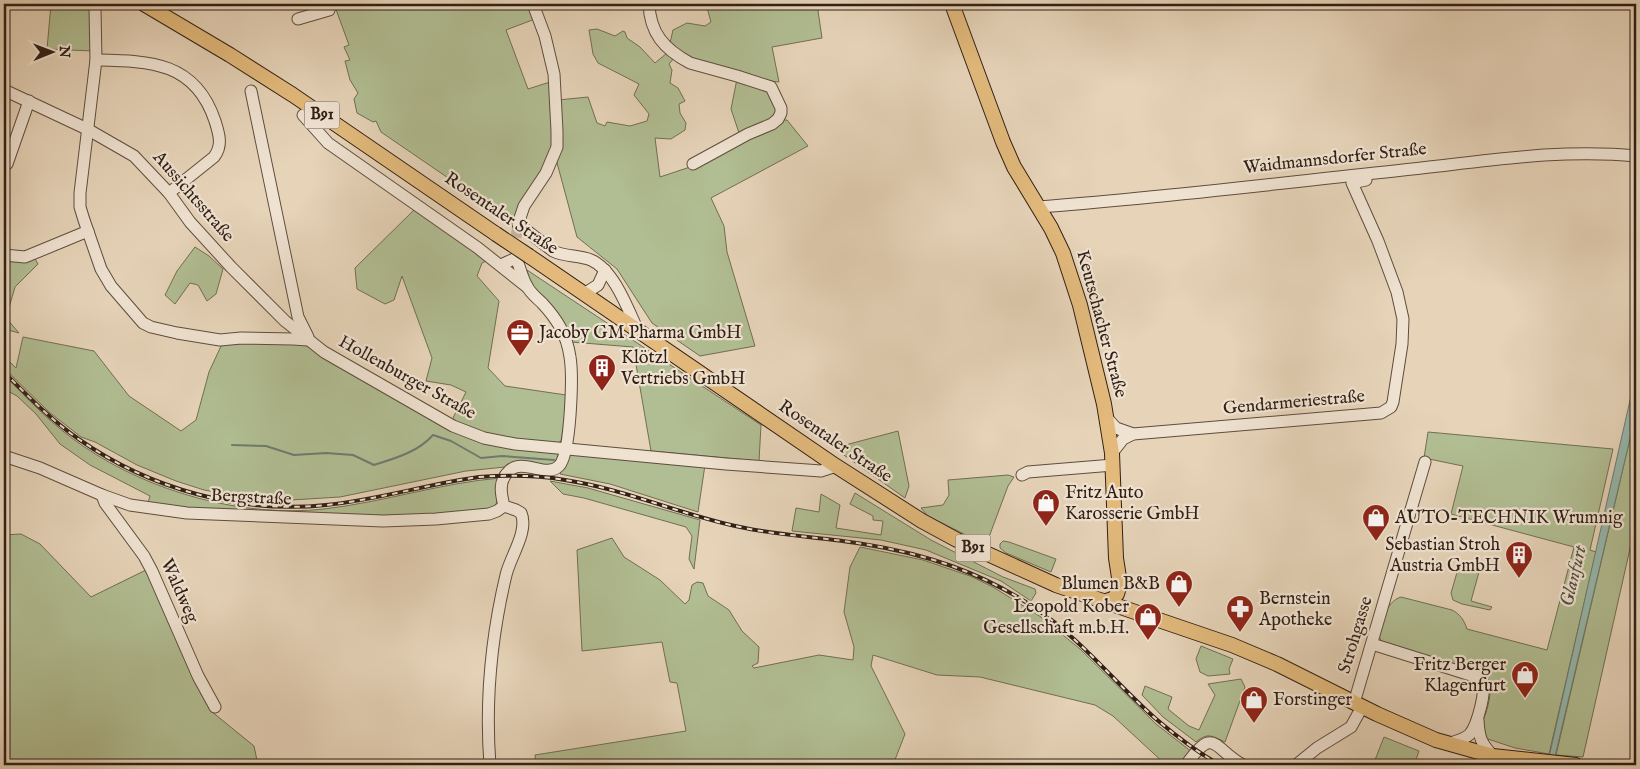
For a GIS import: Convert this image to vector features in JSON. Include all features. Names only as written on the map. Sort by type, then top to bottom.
[{"type":"main road","name":"Rosentaler Straße","points":[[144,4],[230,55],[293,96],[496,234],[523,257],[638,330],[836,466],[957,540],[1056,584],[1232,644],[1420,734],[1493,756],[1531,763],[1570,765]]},
{"type":"main road","name":"Keutschacher Straße","points":[[952,4],[1003,142],[1014,167],[1051,228],[1072,278],[1107,418],[1123,436],[1112,459],[1116,558]]},
{"type":"main road","points":[[1116,558],[1106,601],[1113,599],[1117,594],[1120,584]]},
{"type":"main road","points":[[1116,558],[1120,584],[1136,611]]},
{"type":"street","points":[[94,4],[96,60],[80,193],[80,207],[101,269],[111,286],[138,319],[151,327],[220,340],[294,338],[310,341]]},
{"type":"street","points":[[298,19],[329,10],[330,4]]},
{"type":"street","points":[[533,4],[545,36],[554,74],[557,148],[546,173],[524,206],[518,224],[557,254],[586,258],[605,270],[613,280],[638,330]]},
{"type":"street","points":[[649,4],[650,17],[655,33],[672,50],[690,63],[772,87],[781,108],[778,119],[772,124],[748,134],[693,164]]},
{"type":"street","points":[[96,60],[135,60],[166,67],[187,77],[207,103],[220,136],[218,151],[214,157],[169,193]]},
{"type":"street","name":"Aussichtsstraße","points":[[4,90],[87,129],[134,156],[169,193],[190,222],[231,267],[285,321],[310,341]]},
{"type":"street","name":"Hollenburger Straße","points":[[251,91],[298,317],[310,341],[324,352],[453,426],[484,438],[515,444],[726,464],[820,471],[836,466]]},
{"type":"street","points":[[4,164],[7,164],[29,101]]},
{"type":"street","points":[[303,115],[328,143],[478,248],[527,287],[555,317],[563,331],[569,349],[571,395],[566,448],[562,462],[555,469],[549,470],[519,466],[512,468],[506,474],[501,484],[504,506],[521,513],[524,523],[508,566],[498,609],[487,693],[490,765]]},
{"type":"street","name":"Waidmannsdorfer Straße","points":[[1038,207],[1108,202],[1554,155],[1636,156]]},
{"type":"street","name":"Gendarmeriestraße","points":[[1123,436],[1381,413],[1391,407],[1403,331],[1400,305],[1378,241],[1352,183],[1421,168]]},
{"type":"street","points":[[4,255],[25,257],[88,231]]},
{"type":"street","points":[[501,265],[523,257],[527,287]]},
{"type":"street","points":[[584,294],[598,285],[605,270]]},
{"type":"street","name":"Bergstraße","points":[[4,456],[40,468],[130,505],[187,513],[373,521],[436,519],[489,514],[498,511],[504,506]]},
{"type":"street","points":[[1022,475],[1028,472],[1112,459]]},
{"type":"street","name":"Strohgasse","points":[[1296,765],[1317,748],[1351,727],[1372,644],[1425,462]]},
{"type":"street","name":"Waldweg","points":[[102,495],[105,503],[144,556],[152,571],[198,676],[215,707]]},
{"type":"street","points":[[1372,644],[1482,680],[1484,691],[1478,717],[1471,733],[1465,738],[1448,744]]},
{"type":"street","points":[[1478,717],[1478,734],[1482,743],[1493,756]]},
{"type":"street","points":[[1186,765],[1202,745],[1210,742],[1216,744],[1243,765]]},
{"type":"green space","points":[[51,4],[91,4],[93,51],[47,49]]},
{"type":"green space","points":[[334,4],[528,4],[535,19],[506,30],[528,89],[550,82],[554,121],[551,153],[514,223],[381,132],[376,121],[373,122],[357,113],[354,99],[358,93],[350,80],[345,61],[350,60],[344,47],[349,45]]},
{"type":"green space","points":[[706,4],[817,4],[822,38],[772,47],[779,82],[712,67],[687,57],[670,43],[673,30],[687,23],[705,26],[711,22]]},
{"type":"green space","points":[[597,29],[615,36],[623,31],[625,32],[627,38],[640,47],[655,63],[667,53],[674,58],[669,64],[672,70],[670,83],[678,88],[685,101],[679,104],[680,113],[686,123],[685,130],[671,139],[655,138],[660,177],[693,166],[782,120],[787,120],[808,146],[711,198],[724,226],[727,252],[755,346],[700,356],[652,323],[617,269],[577,237],[556,159],[558,100],[588,97],[597,123],[605,126],[607,122],[630,126],[647,121],[649,114],[634,95],[639,84],[598,63],[593,54],[589,30]]},
{"type":"green space","points":[[737,79],[770,92],[778,115],[740,136],[731,109]]},
{"type":"green space","points":[[415,209],[467,244],[486,261],[482,263],[477,276],[499,301],[488,368],[505,386],[566,395],[563,439],[556,445],[485,435],[452,420],[466,392],[451,385],[426,381],[432,358],[402,276],[394,300],[385,304],[357,289],[355,268]]},
{"type":"green space","points":[[195,247],[209,256],[223,269],[216,294],[207,301],[198,285],[190,283],[175,304],[165,295],[177,271]]},
{"type":"green space","points":[[34,257],[38,264],[15,287],[6,318],[19,333],[4,329],[4,258]]},
{"type":"green space","points":[[527,270],[761,425],[759,461],[651,451],[633,347],[571,342],[530,283]]},
{"type":"green space","points":[[23,337],[94,351],[129,396],[181,431],[196,420],[209,372],[222,344],[300,342],[418,412],[451,428],[554,451],[559,454],[560,458],[552,467],[512,462],[505,467],[466,471],[340,497],[291,500],[250,498],[204,490],[137,465],[95,442],[81,437],[49,412],[4,368],[4,356],[16,368]]},
{"type":"green space","points":[[4,375],[51,421],[83,446],[138,477],[167,489],[198,498],[262,509],[293,511],[324,509],[478,480],[500,478],[497,502],[494,508],[386,519],[147,506],[150,496],[90,465],[60,444],[36,414],[17,396],[4,389]]},
{"type":"green space","points":[[1636,413],[1636,522],[1583,757],[1556,755]]},
{"type":"green space","points":[[898,431],[909,486],[905,498],[834,448]]},
{"type":"green space","points":[[1428,432],[1613,449],[1590,550],[1596,552],[1549,754],[1515,748],[1485,738],[1482,722],[1488,707],[1490,682],[1481,672],[1382,643],[1379,636],[1388,608],[1391,603],[1401,597],[1452,610],[1465,623],[1467,629],[1547,650],[1574,547],[1451,514],[1463,466],[1424,458]]},
{"type":"green space","points":[[574,453],[705,465],[698,512],[610,484],[560,474],[569,456]]},
{"type":"green space","points":[[1008,475],[1014,477],[1008,486],[986,545],[928,516],[921,508],[943,505],[949,495],[948,480]]},
{"type":"green space","points":[[550,481],[588,488],[700,520],[694,569],[689,559],[692,536],[686,527],[584,498],[563,494]]},
{"type":"green space","points":[[855,493],[931,540],[1003,577],[1035,589],[1036,593],[1031,601],[1001,581],[926,550],[881,540],[792,531],[796,508],[819,512],[821,494],[840,505],[836,528],[881,535],[883,521],[873,520],[873,516],[850,504]]},
{"type":"green space","points":[[21,534],[40,544],[91,597],[148,569],[211,711],[254,746],[258,765],[4,765],[4,535]]},
{"type":"green space","points":[[612,538],[624,557],[660,580],[685,604],[689,600],[692,585],[697,582],[703,583],[708,596],[729,610],[742,631],[759,647],[758,663],[752,666],[754,668],[819,655],[853,660],[854,647],[844,612],[850,567],[860,547],[923,560],[970,576],[993,587],[1041,617],[1080,649],[1156,724],[1192,752],[1183,765],[1166,765],[1113,716],[1095,705],[980,677],[937,675],[873,655],[871,666],[905,734],[893,765],[536,765],[535,755],[686,731],[677,683],[670,682],[662,642],[582,651],[577,550]]},
{"type":"green space","points":[[1003,541],[1056,559],[1051,572],[1006,553],[1000,548],[1000,544]]},
{"type":"green space","points":[[1458,569],[1479,572],[1471,601],[1492,607],[1490,610],[1462,604],[1453,600],[1451,593]]},
{"type":"green space","points":[[1201,646],[1233,659],[1229,669],[1230,674],[1208,676],[1200,672],[1196,659]]},
{"type":"green space","points":[[1241,679],[1245,687],[1225,742],[1207,736],[1196,742],[1163,717],[1142,695],[1145,686],[1172,697],[1168,709],[1189,726],[1199,730],[1215,695],[1208,684]]},
{"type":"green space","points":[[1384,737],[1419,751],[1414,765],[1373,765]]},
{"type":"water","name":"Glanfurt","points":[[1636,374],[1636,413],[1553,765],[1549,757]]},
{"type":"waterway","points":[[232,445],[266,446],[294,455],[326,453],[353,455],[374,465],[414,450],[433,435],[451,441],[481,458],[502,456],[554,460]]},
{"type":"tunnel","points":[[516,254],[518,224]]},
{"type":"railway","points":[[4,372],[60,425],[107,457],[136,472],[166,484],[197,494],[229,501],[262,506],[326,505],[479,477],[543,477],[609,489],[696,516],[740,527],[863,544],[931,559],[994,584],[1015,595],[1052,620],[1083,647],[1156,719],[1187,744],[1220,765]]},
{"type":"place","name":"Jacoby GM Pharma GmbH","points":[[520,357]]},
{"type":"place","name":"Klötzl Vertriebs GmbH","points":[[602,392]]},
{"type":"place","name":"Fritz Auto Karosserie GmbH","points":[[1046,527]]},
{"type":"place","name":"AUTO-TECHNIK Wrumnig","points":[[1376,542]]},
{"type":"place","name":"Sebastian Stroh Austria GmbH","points":[[1519,579]]},
{"type":"place","name":"Blumen B&B","points":[[1179,608]]},
{"type":"place","name":"Bernstein Apotheke","points":[[1240,633]]},
{"type":"place","name":"Leopold Kober Gesellschaft m.b.H.","points":[[1148,641]]},
{"type":"place","name":"Fritz Berger Klagenfurt","points":[[1525,699]]},
{"type":"place","name":"Forstinger","points":[[1254,724]]}]
